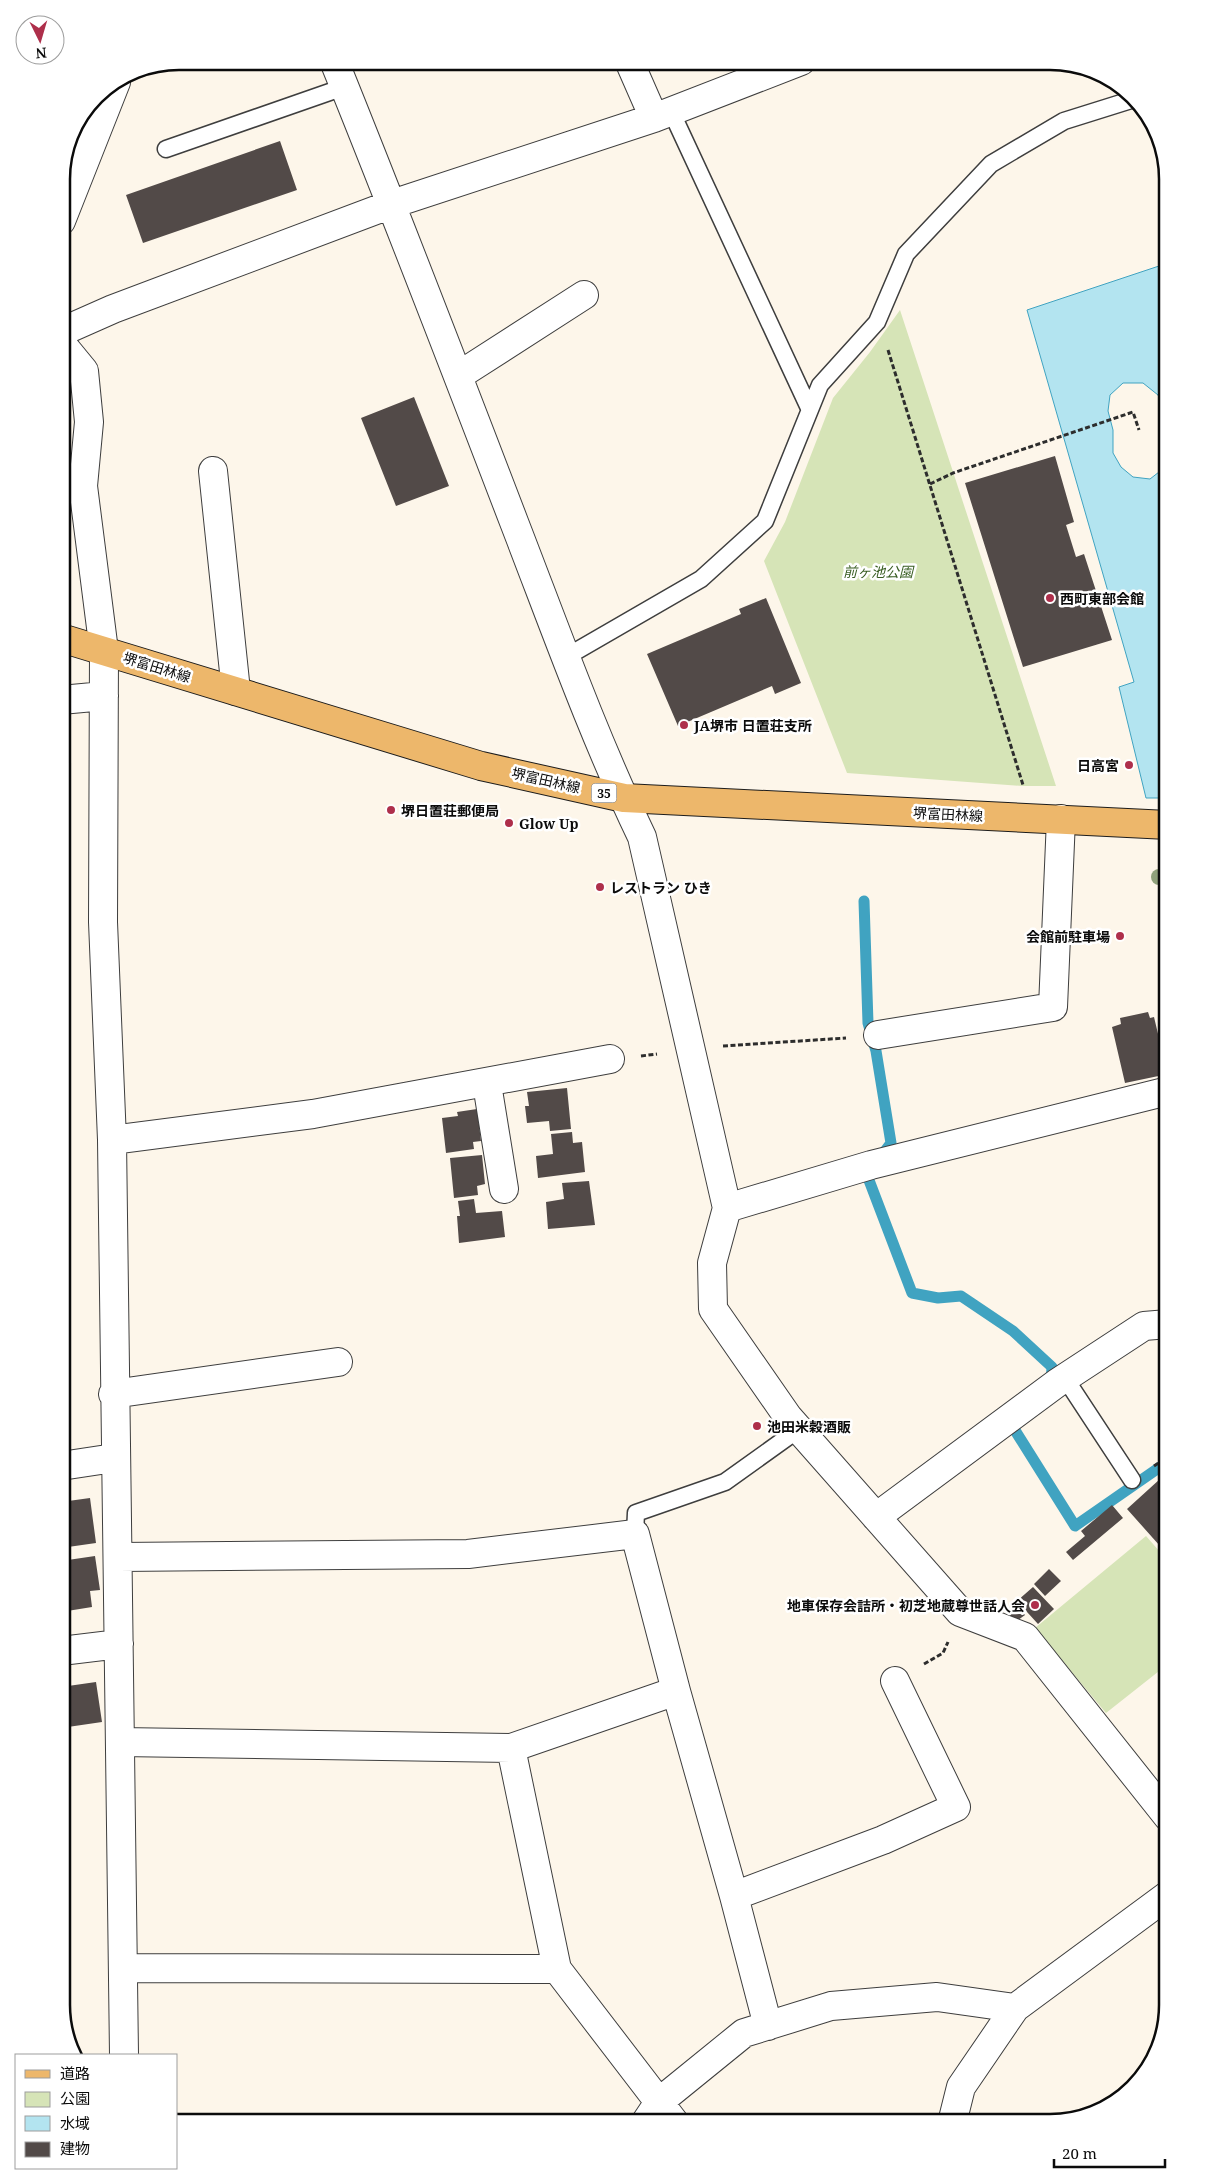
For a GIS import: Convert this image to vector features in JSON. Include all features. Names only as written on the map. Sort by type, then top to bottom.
[{"type":"main road","name":"堺富田林線","points":[[70,641],[481,766],[624,798],[1159,824]]},
{"type":"street","points":[[337,70],[392,204],[566,657],[642,837],[728,1208],[712,1262],[713,1309],[788,1417],[960,1612],[1025,1637],[1159,1805]]},
{"type":"street","points":[[635,70],[662,114]]},
{"type":"street","points":[[70,328],[113,309],[392,204],[662,114],[780,70]]},
{"type":"street","points":[[70,200],[111,95]]},
{"type":"street","points":[[458,376],[584,295]]},
{"type":"street","points":[[70,353],[84,371],[89,422],[72,487],[104,651],[103,922],[112,1140],[113,1394],[119,1557],[124,2054]]},
{"type":"street","points":[[213,471],[236,691]]},
{"type":"street","points":[[70,699],[104,696]]},
{"type":"street","points":[[878,1035],[1053,1007],[1061,819]]},
{"type":"street","points":[[112,1140],[314,1114],[487,1084],[610,1059]]},
{"type":"street","points":[[487,1084],[504,1189]]},
{"type":"street","points":[[728,1208],[876,1163],[1159,1093]]},
{"type":"street","points":[[876,1516],[1056,1383],[1144,1326],[1159,1325]]},
{"type":"street","points":[[113,1394],[338,1362]]},
{"type":"street","points":[[70,1465],[114,1458]]},
{"type":"street","points":[[119,1557],[468,1554],[635,1534],[768,2026]]},
{"type":"street","points":[[70,1650],[119,1644]]},
{"type":"street","points":[[734,1896],[883,1840],[956,1807],[895,1681]]},
{"type":"street","points":[[120,1742],[511,1748],[676,1691]]},
{"type":"street","points":[[511,1748],[557,1969],[659,2114]]},
{"type":"street","points":[[954,2114],[960,2087],[1015,2008],[1159,1902]]},
{"type":"street","points":[[123,1968],[557,1969]]},
{"type":"street","points":[[662,2114],[744,2033],[831,2006],[937,1997],[1015,2008]]},
{"type":"lane","points":[[166,150],[344,87]]},
{"type":"lane","points":[[566,657],[701,579],[765,521],[808,408],[820,385],[877,322],[906,254],[991,164],[1064,122],[1126,102]]},
{"type":"lane","points":[[662,114],[808,408]]},
{"type":"lane","points":[[1056,1383],[1132,1480]]},
{"type":"lane","points":[[635,1534],[636,1514],[725,1482],[799,1430]]},
{"type":"path","points":[[877,322],[883,333],[930,484],[1023,786],[1031,818]]},
{"type":"path","points":[[930,484],[953,473],[1133,412],[1139,430]]},
{"type":"path","points":[[610,1059],[691,1050],[849,1037]]},
{"type":"path","points":[[895,1681],[944,1653],[960,1612]]},
{"type":"green space","name":"前ヶ池公園","points":[[900,310],[1056,786],[1023,786],[847,773],[764,561],[785,522],[833,398],[870,352]]},
{"type":"green space","points":[[1146,1536],[1159,1551],[1159,1671],[1106,1713],[1035,1628]]},
{"type":"water","points":[[1159,266],[1159,398],[1143,383],[1123,383],[1110,395],[1108,411],[1113,430],[1113,453],[1121,467],[1133,477],[1150,479],[1159,472],[1159,798],[1146,798],[1119,687],[1134,682],[1027,310]]},
{"type":"building","points":[[280,141],[297,190],[143,243],[126,195]]},
{"type":"building","points":[[414,397],[449,486],[396,506],[361,418]]},
{"type":"building","name":"西町東部会館","points":[[1055,456],[1074,522],[1066,525],[1076,557],[1084,554],[1112,640],[1023,667],[965,483]]},
{"type":"building","points":[[766,598],[801,683],[775,694],[772,686],[678,726],[647,654],[741,614],[739,609]]},
{"type":"building","points":[[1148,1012],[1150,1018],[1154,1017],[1159,1038],[1159,1076],[1125,1083],[1112,1027],[1121,1024],[1120,1018]]},
{"type":"building","points":[[567,1088],[571,1129],[550,1131],[549,1121],[527,1123],[525,1106],[529,1106],[527,1092]]},
{"type":"building","points":[[477,1109],[481,1141],[473,1142],[474,1149],[446,1153],[442,1118],[458,1116],[457,1112]]},
{"type":"building","points":[[572,1132],[573,1143],[582,1142],[585,1172],[538,1178],[536,1156],[553,1154],[551,1134]]},
{"type":"building","points":[[482,1155],[485,1184],[477,1186],[478,1195],[454,1198],[450,1158]]},
{"type":"building","points":[[589,1181],[595,1225],[548,1229],[546,1202],[564,1199],[562,1183]]},
{"type":"building","points":[[474,1199],[476,1213],[502,1211],[505,1237],[459,1243],[457,1216],[460,1216],[458,1201]]},
{"type":"building","points":[[1159,1480],[1159,1545],[1127,1509]]},
{"type":"building","points":[[90,1498],[96,1543],[70,1547],[70,1501]]},
{"type":"building","points":[[1112,1505],[1123,1518],[1073,1560],[1066,1552],[1085,1536],[1081,1531]]},
{"type":"building","points":[[95,1556],[100,1590],[90,1591],[92,1607],[70,1611],[70,1560]]},
{"type":"building","points":[[1049,1569],[1061,1581],[1045,1596],[1034,1584]]},
{"type":"building","name":"地車保存会詰所・初芝地蔵尊世話人会","points":[[1033,1587],[1054,1609],[1038,1624],[1017,1601]]},
{"type":"building","points":[[1015,1604],[1025,1615],[1014,1623],[1005,1611]]},
{"type":"building","points":[[96,1682],[102,1722],[70,1727],[70,1686]]},
{"type":"waterway","points":[[864,901],[868,1023],[876,1051],[891,1143],[867,1175],[912,1293],[938,1298],[961,1296],[1013,1331],[1052,1367],[1051,1384]]},
{"type":"waterway","points":[[1016,1421],[1011,1424],[1075,1526],[1159,1468]]},
{"type":"place","name":"西町東部会館","points":[[1050,598]]},
{"type":"place","name":"JA堺市 日置荘支所","points":[[684,725]]},
{"type":"place","name":"日高宮","points":[[1129,765]]},
{"type":"place","name":"堺日置荘郵便局","points":[[391,810]]},
{"type":"place","name":"Glow Up","points":[[509,823]]},
{"type":"place","name":"レストラン ひき","points":[[600,887]]},
{"type":"place","name":"会館前駐車場","points":[[1120,936]]},
{"type":"place","name":"池田米穀酒販","points":[[757,1426]]},
{"type":"place","name":"地車保存会詰所・初芝地蔵尊世話人会","points":[[1035,1605]]}]
